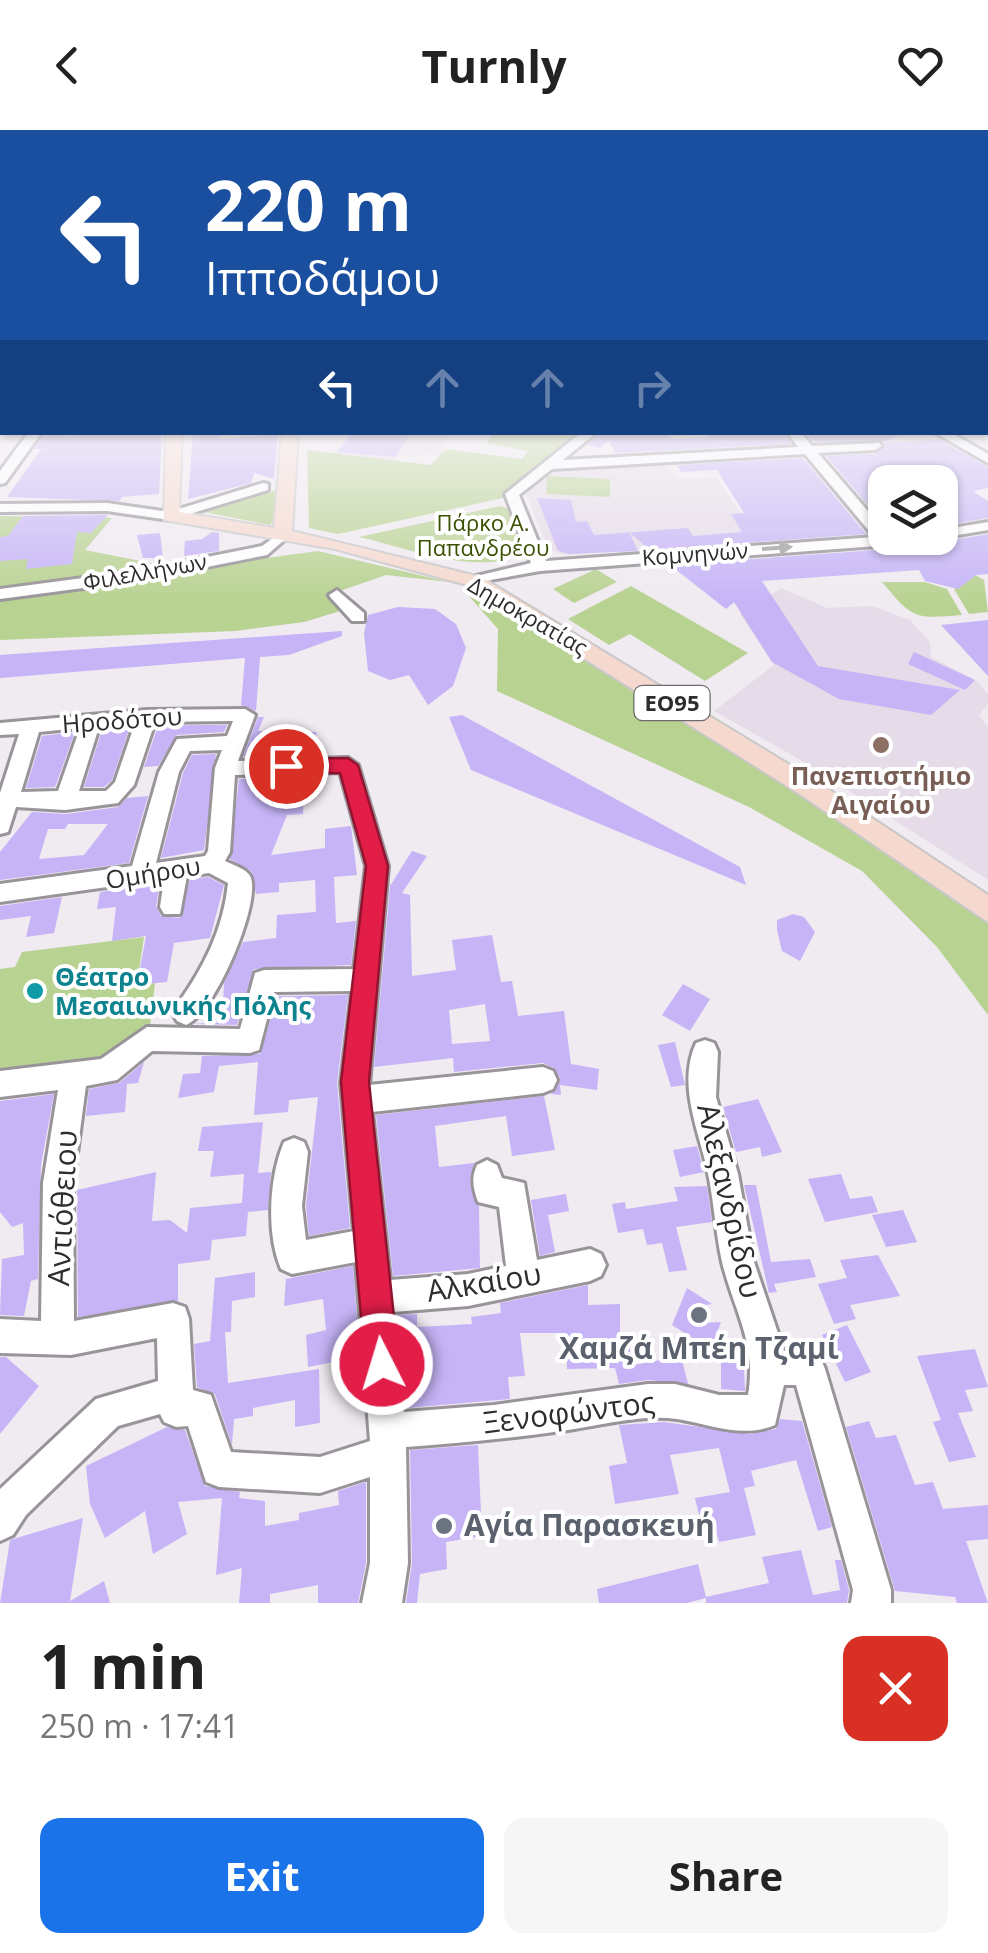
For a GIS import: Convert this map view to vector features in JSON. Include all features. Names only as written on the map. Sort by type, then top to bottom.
[{"type":"main road","points":[[170,516],[173,466]]},
{"type":"main road","points":[[283,535],[288,466]]},
{"type":"main road","name":"Δημοκρατίας","points":[[170,516],[356,548],[474,581],[807,786],[988,910]]},
{"type":"street","points":[[540,566],[512,494],[549,466]]},
{"type":"street","points":[[821,466],[868,521]]},
{"type":"street","points":[[170,516],[263,487]]},
{"type":"street","points":[[108,507],[146,503],[172,493]]},
{"type":"street","name":"Δημοκρατίας","points":[[0,508],[108,507],[170,516]]},
{"type":"street","points":[[958,531],[988,526]]},
{"type":"street","name":"Φιλελλήνων","points":[[0,594],[136,576],[267,550],[283,535]]},
{"type":"street","name":"Κομνηνών","points":[[474,581],[540,566],[868,541]]},
{"type":"street","points":[[337,594],[358,617]]},
{"type":"street","name":"Ηροδότου","points":[[0,729],[147,716],[245,715]]},
{"type":"street","name":"Ομήρου","points":[[0,893],[212,864],[219,852],[228,755],[245,715]]},
{"type":"street","points":[[9,800],[35,797],[65,802],[111,798],[121,792],[147,716]]},
{"type":"street","points":[[65,802],[92,723]]},
{"type":"street","points":[[0,826],[31,727]]},
{"type":"street","points":[[141,876],[169,772],[184,744],[228,755],[348,765],[377,866],[357,1100],[358,1150],[372,1243],[388,1442],[390,1563],[382,1603]]},
{"type":"street","points":[[186,1013],[216,972],[238,910],[240,879],[212,864]]},
{"type":"street","points":[[172,908],[176,870]]},
{"type":"street","points":[[0,1084],[107,1072],[147,1039],[250,1041],[264,982],[366,980]]},
{"type":"street","name":"Αλεξανδρίδου","points":[[705,1052],[702,1097],[723,1174],[738,1262],[770,1367]]},
{"type":"street","name":"Αντιόθειου","points":[[58,1338],[58,1183],[74,1078]]},
{"type":"street","points":[[357,1100],[543,1080]]},
{"type":"street","points":[[294,1152],[287,1206],[292,1258],[372,1243]]},
{"type":"street","points":[[487,1175],[488,1191],[514,1194],[523,1277]]},
{"type":"street","name":"Αλκαίου","points":[[377,1297],[468,1290],[590,1265]]},
{"type":"street","points":[[0,1336],[58,1338],[173,1319],[176,1402]]},
{"type":"street","points":[[770,1367],[808,1369],[872,1590],[871,1603]]},
{"type":"street","name":"Ξενοφώντος","points":[[388,1442],[648,1401],[675,1401],[719,1412],[763,1413],[770,1367]]},
{"type":"street","points":[[4,1509],[108,1410],[176,1402],[199,1407],[219,1469],[320,1476],[388,1442]]},
{"type":"shaded area","points":[[667,466],[676,479],[716,477],[760,542],[565,555],[548,549],[525,491],[551,470]]},
{"type":"shaded area","name":"Πανεπιστήμιο Αιγαίου","points":[[781,588],[827,608],[872,606],[910,620],[930,642],[931,657],[977,681],[988,694],[988,704],[979,715],[988,728],[988,880],[804,762],[714,711],[774,665],[740,614]]},
{"type":"green space","points":[[307,466],[542,466],[503,498],[338,534],[309,528]]},
{"type":"green space","points":[[547,476],[610,479],[610,497],[546,494]]},
{"type":"green space","points":[[277,490],[276,517],[270,525],[204,512]]},
{"type":"green space","name":"Πάρκο Α. Παπανδρέου","points":[[500,506],[509,509],[527,550],[509,558],[467,562],[359,537]]},
{"type":"green space","points":[[0,516],[112,518],[85,550],[151,563],[262,550],[266,558],[318,551],[449,582],[386,575],[337,592],[345,607],[337,612],[304,622],[236,631],[0,640]]},
{"type":"green space","points":[[954,563],[984,580],[988,612],[969,614],[954,589],[966,583]]},
{"type":"green space","points":[[596,569],[617,582],[574,603],[553,589]]},
{"type":"green space","points":[[882,582],[925,582],[947,589],[962,615],[916,614]]},
{"type":"green space","points":[[631,586],[748,653],[705,681],[630,634],[609,645],[568,619]]},
{"type":"green space","points":[[476,591],[800,793],[988,924],[988,1015],[937,947],[862,871],[749,807],[497,691],[498,629],[468,595]]},
{"type":"green space","points":[[144,937],[137,984],[155,983],[149,1035],[108,1067],[0,1080],[0,969],[15,967],[22,952]]},
{"type":"building","points":[[29,466],[160,466],[159,494],[122,497],[120,501],[7,497]]},
{"type":"building","points":[[190,466],[275,466],[274,479],[254,473],[251,483],[188,499]]},
{"type":"building","points":[[677,466],[809,466],[866,534],[650,550],[629,532],[688,528],[693,536],[742,532],[731,514],[744,513],[717,470],[681,472]]},
{"type":"building","points":[[834,466],[868,466],[868,505]]},
{"type":"building","points":[[958,466],[988,467],[988,488],[973,491],[988,501],[988,518],[958,523]]},
{"type":"building","points":[[537,498],[571,500],[576,522],[587,521],[594,535],[629,532],[638,551],[558,551]]},
{"type":"building","points":[[108,515],[91,533],[77,532],[72,564],[26,569],[28,559],[0,561],[0,537],[8,536],[23,516]]},
{"type":"building","points":[[212,532],[219,533],[219,551],[184,556],[185,541],[202,539]]},
{"type":"building","points":[[160,533],[163,558],[143,558],[137,535]]},
{"type":"building","points":[[988,534],[988,574],[976,575],[958,589],[925,581],[919,570],[762,581],[818,666],[960,690],[931,715],[839,699],[772,662],[734,602],[726,609],[670,565],[868,551],[868,555],[958,555],[958,539]]},
{"type":"building","points":[[398,607],[435,609],[456,624],[466,648],[453,686],[428,705],[409,675],[390,680],[368,671],[364,633],[368,615]]},
{"type":"building","points":[[988,620],[988,676],[941,625]]},
{"type":"building","points":[[342,631],[342,636],[289,655],[260,657],[256,711],[241,705],[245,658],[0,678],[0,655]]},
{"type":"building","points":[[914,652],[975,680],[965,690],[908,664]]},
{"type":"building","points":[[462,715],[740,867],[746,885],[471,770],[449,717]]},
{"type":"building","points":[[258,717],[264,717],[258,731],[317,732],[306,755],[243,757]]},
{"type":"building","points":[[227,725],[224,732],[177,735],[158,766],[144,767],[158,726]]},
{"type":"building","points":[[130,727],[112,780],[104,787],[84,787],[102,730]]},
{"type":"building","points":[[75,732],[55,787],[26,788],[42,736]]},
{"type":"building","points":[[216,754],[204,850],[161,858],[183,773],[192,755]]},
{"type":"building","points":[[304,777],[303,814],[287,815],[271,855],[325,848],[325,829],[351,826],[357,875],[334,877],[336,923],[356,921],[351,965],[254,969],[237,1025],[193,1024],[222,1022],[224,983],[243,942],[276,938],[277,915],[316,912],[315,880],[279,883],[279,892],[256,894],[252,872],[230,859],[239,779]]},
{"type":"building","points":[[148,796],[129,863],[0,880],[0,852],[32,812],[66,814],[118,807],[127,798]],"holes":[[[68,824],[108,824],[84,855],[39,859],[48,829],[65,829]]]},
{"type":"building","points":[[412,851],[427,856],[402,893],[410,895],[412,976],[456,970],[452,940],[492,935],[501,982],[512,981],[518,1016],[564,1011],[571,1064],[599,1069],[597,1090],[560,1085],[561,1095],[551,1094],[560,1078],[554,1068],[543,1063],[454,1072],[453,1058],[374,1067],[390,886]],"holes":[[[485,1004],[490,1041],[452,1044],[449,1010]]]},
{"type":"building","points":[[208,877],[224,885],[210,938],[174,943],[167,982],[137,985],[146,936],[112,941],[116,907],[97,909],[100,892],[160,883],[156,906],[161,916],[180,918],[190,879]]},
{"type":"building","points":[[62,897],[54,933],[26,937],[31,916],[0,920],[0,906]]},
{"type":"building","points":[[793,914],[804,917],[815,932],[800,961],[782,951],[777,930],[777,920]]},
{"type":"building","points":[[683,984],[710,999],[690,1031],[662,1015]]},
{"type":"building","points":[[348,995],[337,1083],[350,1228],[309,1236],[306,1206],[318,1097],[289,1100],[288,1112],[254,1115],[258,1062],[219,1066],[214,1092],[178,1098],[183,1074],[200,1073],[202,1056],[260,1054],[277,996]]},
{"type":"building","points":[[675,1042],[685,1085],[671,1087],[658,1045]]},
{"type":"building","points":[[144,1062],[138,1083],[127,1084],[125,1112],[86,1116],[89,1089],[119,1083]]},
{"type":"building","points":[[54,1094],[41,1165],[38,1279],[31,1281],[24,1316],[0,1315],[2,1259],[24,1255],[23,1223],[12,1227],[0,1212],[0,1101]]},
{"type":"building","points":[[544,1096],[555,1150],[512,1156],[506,1116],[435,1126],[439,1167],[474,1163],[470,1183],[479,1206],[480,1268],[393,1276],[376,1115]]},
{"type":"building","points":[[758,1099],[782,1152],[762,1157],[760,1147],[736,1152],[723,1107]]},
{"type":"building","points":[[263,1122],[258,1173],[271,1172],[268,1210],[248,1212],[246,1236],[212,1240],[210,1260],[178,1264],[178,1301],[78,1317],[77,1190],[156,1172],[152,1221],[170,1220],[187,1233],[190,1208],[242,1203],[244,1174],[210,1177],[214,1151],[198,1151],[202,1127]]},
{"type":"building","points":[[697,1146],[704,1172],[680,1177],[673,1150]]},
{"type":"building","points":[[841,1174],[850,1199],[872,1196],[878,1212],[825,1222],[808,1179]]},
{"type":"building","points":[[744,1185],[756,1185],[771,1262],[810,1259],[816,1277],[774,1284],[777,1292],[769,1293]]},
{"type":"building","points":[[707,1186],[712,1222],[676,1227],[687,1270],[669,1272],[662,1243],[647,1245],[643,1229],[618,1233],[612,1204],[625,1202],[626,1209],[678,1201],[674,1187]]},
{"type":"building","points":[[566,1194],[569,1211],[548,1215],[555,1252],[540,1256],[531,1200]]},
{"type":"building","points":[[903,1210],[917,1242],[886,1247],[872,1215]]},
{"type":"building","points":[[878,1255],[900,1296],[850,1305],[856,1319],[834,1324],[818,1284],[847,1278],[840,1260]]},
{"type":"building","points":[[353,1266],[360,1357],[308,1367],[306,1335],[326,1330],[323,1299],[284,1306],[286,1279]]},
{"type":"building","points":[[255,1272],[255,1297],[232,1301],[231,1332],[225,1332],[228,1383],[319,1369],[320,1423],[295,1427],[295,1400],[253,1408],[253,1416],[234,1419],[232,1445],[215,1394],[197,1387],[194,1344],[210,1341],[215,1278]]},
{"type":"building","points":[[588,1285],[588,1305],[620,1304],[620,1342],[628,1341],[634,1365],[681,1356],[688,1384],[648,1380],[619,1384],[615,1368],[567,1369],[565,1333],[520,1333],[525,1376],[508,1377],[510,1399],[407,1408],[397,1315],[417,1314],[417,1327],[472,1324],[471,1317],[501,1313],[500,1303]]},
{"type":"building","points":[[687,1288],[712,1304],[700,1306],[702,1323],[721,1322],[714,1340],[743,1343],[745,1391],[721,1389],[721,1356],[672,1325]]},
{"type":"building","points":[[847,1325],[871,1372],[845,1382],[822,1335]]},
{"type":"building","points":[[975,1349],[988,1387],[965,1390],[973,1411],[958,1413],[976,1457],[949,1462],[933,1422],[941,1420],[917,1356]]},
{"type":"building","points":[[0,1357],[6,1357],[39,1386],[0,1434]]},
{"type":"building","points":[[780,1419],[802,1421],[832,1527],[818,1531],[796,1460],[751,1471],[755,1486],[744,1488],[756,1535],[719,1542],[714,1524],[702,1527],[695,1498],[730,1492],[719,1448],[670,1455],[679,1494],[615,1504],[609,1466],[627,1463],[619,1425],[664,1422],[750,1434],[776,1429]]},
{"type":"building","points":[[869,1421],[876,1438],[896,1435],[915,1485],[933,1482],[943,1509],[988,1505],[988,1539],[966,1541],[988,1603],[957,1603],[955,1597],[895,1591],[846,1427]]},
{"type":"building","points":[[167,1427],[185,1430],[205,1486],[240,1492],[239,1498],[265,1501],[265,1526],[299,1520],[299,1513],[339,1505],[338,1491],[366,1482],[366,1563],[358,1603],[318,1603],[318,1585],[270,1594],[270,1603],[239,1603],[242,1568],[216,1575],[222,1498],[178,1502],[187,1534],[153,1554],[145,1511],[105,1538],[90,1504],[86,1466]]},
{"type":"building","points":[[478,1445],[482,1536],[446,1542],[447,1569],[420,1574],[417,1603],[406,1603],[412,1563],[410,1450]]},
{"type":"building","points":[[83,1518],[70,1601],[104,1581],[110,1603],[0,1603],[10,1540]]},
{"type":"building","points":[[801,1550],[813,1595],[840,1590],[835,1560],[841,1560],[849,1590],[847,1603],[706,1603],[706,1598],[687,1603],[599,1603],[597,1589],[698,1564],[706,1597],[769,1583],[762,1557]]},
{"type":"place","name":"Πανεπιστήμιο Αιγαίου","points":[[881,745]]},
{"type":"place","name":"Θέατρο Μεσαιωνικής Πόλης","points":[[35,991]]},
{"type":"place","name":"Χαμζά Μπέη Τζαμί","points":[[699,1315]]},
{"type":"place","name":"Αγία Παρασκευή","points":[[444,1526]]},
{"type":"route","points":[[286,766],[348,765],[377,866],[355,1082],[358,1150],[372,1243],[382,1364]]}]
